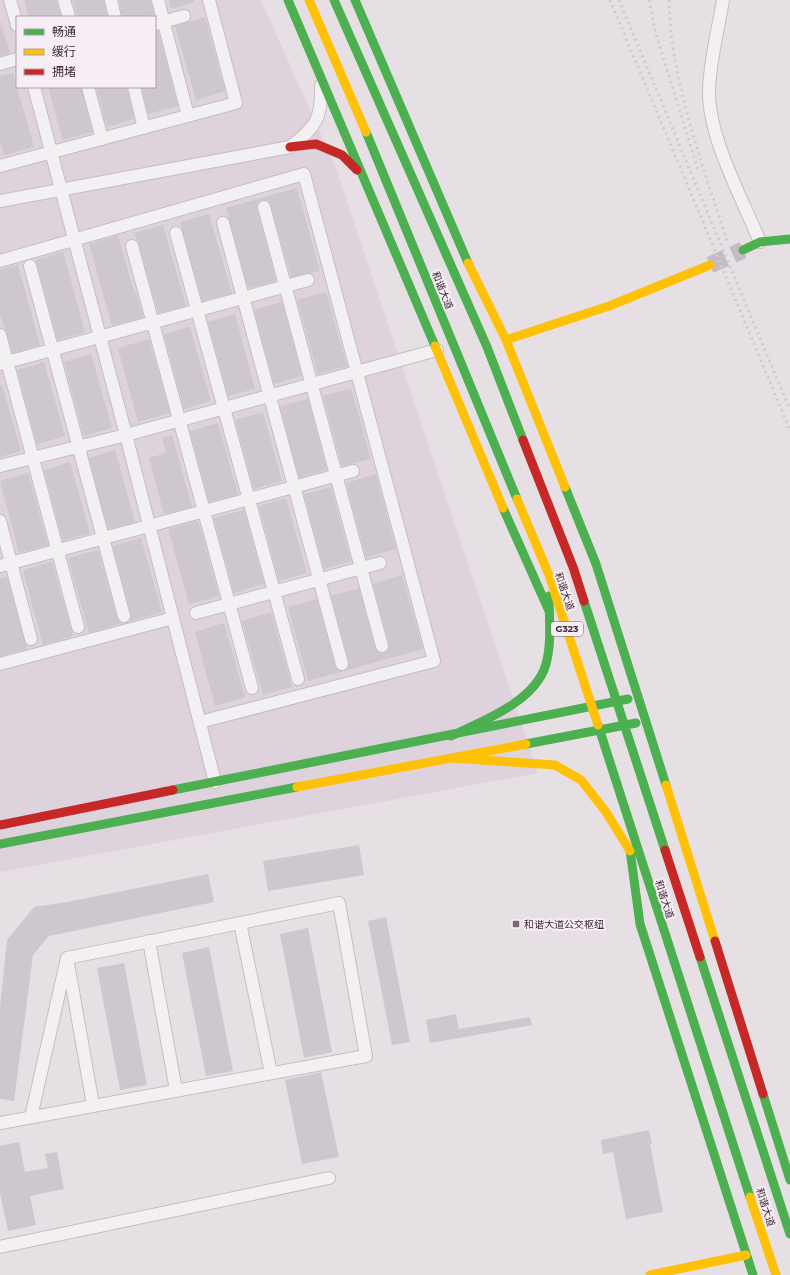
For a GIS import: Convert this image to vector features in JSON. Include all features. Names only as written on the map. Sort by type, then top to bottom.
[{"type":"main road","points":[[288,0],[321,81],[365,178],[519,546],[593,708]]},
{"type":"main road","name":"和谐大道","points":[[309,0],[358,114],[548,575],[600,729],[646,877],[776,1275]]},
{"type":"main road","name":"和谐大道","points":[[334,0],[487,347],[573,566],[790,1234]]},
{"type":"main road","points":[[355,0],[457,240],[506,340],[596,564],[790,1180]]},
{"type":"main road","points":[[290,147],[316,144],[342,155],[365,178]]},
{"type":"main road","points":[[743,250],[760,242],[790,238]]},
{"type":"main road","points":[[506,340],[609,306],[710,265]]},
{"type":"main road","points":[[451,736],[504,711],[533,687],[546,666],[550,640],[548,575]]},
{"type":"main road","points":[[0,825],[593,708],[638,697]]},
{"type":"main road","points":[[0,844],[645,721]]},
{"type":"main road","points":[[600,729],[631,852],[640,924],[753,1275]]},
{"type":"main road","points":[[451,758],[555,765],[581,780],[606,812],[646,877]]},
{"type":"main road","points":[[650,1275],[746,1255]]},
{"type":"street","points":[[10,0],[16,21]]},
{"type":"street","points":[[64,0],[69,16]]},
{"type":"street","points":[[111,0],[115,16]]},
{"type":"street","points":[[158,0],[159,23],[188,116]]},
{"type":"street","points":[[0,166],[236,103],[209,0]]},
{"type":"street","points":[[723,0],[712,60],[709,91],[712,119],[724,157],[760,242]]},
{"type":"street","points":[[159,23],[184,16]]},
{"type":"street","points":[[0,64],[16,59]]},
{"type":"street","points":[[0,201],[290,147],[311,130],[321,106],[321,81]]},
{"type":"street","points":[[34,88],[150,526],[215,782]]},
{"type":"street","points":[[88,88],[102,139]]},
{"type":"street","points":[[134,88],[144,128]]},
{"type":"street","points":[[0,261],[304,174],[434,661],[200,722]]},
{"type":"street","points":[[264,207],[382,646]]},
{"type":"street","points":[[223,222],[342,664]]},
{"type":"street","points":[[176,232],[298,679]]},
{"type":"street","points":[[132,246],[252,688]]},
{"type":"street","points":[[30,266],[124,616]]},
{"type":"street","points":[[4,363],[308,280]]},
{"type":"street","points":[[0,335],[4,363],[33,458],[78,627]]},
{"type":"street","points":[[0,466],[179,421],[437,350]]},
{"type":"street","points":[[6,565],[352,471]]},
{"type":"street","points":[[0,521],[6,565],[31,639]]},
{"type":"street","points":[[196,613],[380,563]]},
{"type":"street","points":[[0,664],[173,618]]},
{"type":"street","points":[[0,1123],[366,1056],[338,903],[67,958]]},
{"type":"street","points":[[240,923],[271,1073]]},
{"type":"street","points":[[149,941],[176,1090]]},
{"type":"street","points":[[67,958],[93,1105]]},
{"type":"street","points":[[31,1117],[67,958]]},
{"type":"street","points":[[0,1247],[329,1178]]},
{"type":"shaded area","points":[[0,0],[261,0],[336,168],[538,773],[0,872]]},
{"type":"building","points":[[24,0],[56,0],[61,16],[29,16]]},
{"type":"building","points":[[73,0],[104,0],[107,16],[77,16]]},
{"type":"building","points":[[119,0],[151,0],[154,14],[146,16],[122,16]]},
{"type":"building","points":[[169,0],[194,0],[194,2],[171,9]]},
{"type":"building","points":[[205,17],[225,91],[196,100],[175,26]]},
{"type":"building","points":[[2,26],[10,53],[0,56],[0,27]]},
{"type":"building","points":[[156,31],[158,31],[178,106],[148,114],[142,88],[156,88]]},
{"type":"building","points":[[13,73],[16,88],[17,88],[34,147],[4,155],[0,140],[0,76]]},
{"type":"building","points":[[48,88],[81,88],[92,132],[63,140]]},
{"type":"building","points":[[96,88],[127,88],[134,119],[107,127]]},
{"type":"building","points":[[297,188],[320,271],[291,277],[271,205],[269,201],[262,200],[258,202],[257,209],[276,281],[248,288],[226,208]]},
{"type":"building","points":[[209,214],[232,293],[202,301],[180,222]]},
{"type":"building","points":[[163,225],[186,306],[158,313],[139,244],[134,233]]},
{"type":"building","points":[[118,235],[134,292],[136,291],[143,317],[112,326],[89,244]]},
{"type":"building","points":[[63,252],[85,332],[58,340],[35,260]]},
{"type":"building","points":[[18,265],[40,345],[13,353],[0,314],[0,270]]},
{"type":"building","points":[[326,292],[347,366],[318,374],[297,300]]},
{"type":"building","points":[[282,302],[302,376],[274,384],[254,310]]},
{"type":"building","points":[[235,314],[255,389],[228,396],[208,322]]},
{"type":"building","points":[[190,327],[211,401],[184,409],[164,334]]},
{"type":"building","points":[[149,339],[170,413],[138,422],[118,348]]},
{"type":"building","points":[[91,354],[112,428],[84,436],[64,362]]},
{"type":"building","points":[[44,362],[65,436],[37,444],[17,370]]},
{"type":"building","points":[[2,385],[21,451],[0,457],[0,386]]},
{"type":"building","points":[[351,388],[371,459],[342,466],[323,396]]},
{"type":"building","points":[[308,399],[327,470],[299,478],[280,406]]},
{"type":"building","points":[[263,412],[282,481],[254,489],[235,420]]},
{"type":"building","points":[[218,423],[238,494],[209,502],[190,431]]},
{"type":"building","points":[[172,435],[192,507],[164,514],[149,458],[166,453],[162,438]]},
{"type":"building","points":[[115,450],[135,522],[108,529],[89,458]]},
{"type":"building","points":[[70,462],[90,533],[63,541],[44,470]]},
{"type":"building","points":[[28,473],[48,545],[19,553],[0,481]]},
{"type":"building","points":[[376,474],[396,549],[366,557],[346,483]]},
{"type":"building","points":[[331,487],[351,561],[324,569],[304,494]]},
{"type":"building","points":[[286,498],[307,573],[279,581],[259,506]]},
{"type":"building","points":[[244,510],[264,584],[234,593],[214,518]]},
{"type":"building","points":[[196,521],[199,523],[219,596],[189,604],[168,529]]},
{"type":"building","points":[[141,538],[162,612],[130,621],[131,614],[113,546]]},
{"type":"building","points":[[98,550],[117,618],[122,623],[89,633],[68,558]]},
{"type":"building","points":[[52,562],[73,636],[43,645],[23,570]]},
{"type":"building","points":[[402,575],[423,649],[344,671],[349,666],[349,662],[331,596],[359,588],[375,648],[380,653],[384,653],[389,648],[389,644],[373,584]]},
{"type":"building","points":[[7,577],[27,649],[0,656],[0,578]]},
{"type":"building","points":[[317,599],[335,666],[340,671],[344,671],[308,681],[288,607]]},
{"type":"building","points":[[271,612],[292,687],[263,695],[242,621]]},
{"type":"building","points":[[224,623],[245,697],[215,706],[195,632]]},
{"type":"building","points":[[359,845],[364,875],[268,891],[263,861]]},
{"type":"building","points":[[208,874],[214,902],[49,936],[33,955],[14,1101],[0,1099],[0,1007],[7,940],[34,907],[67,902]]},
{"type":"building","points":[[386,917],[410,1042],[392,1045],[368,921]]},
{"type":"building","points":[[308,928],[332,1052],[304,1058],[280,934]]},
{"type":"building","points":[[209,947],[233,1071],[206,1076],[182,953]]},
{"type":"building","points":[[124,963],[147,1085],[120,1090],[97,968]]},
{"type":"building","points":[[456,1014],[459,1029],[530,1017],[532,1025],[430,1043],[426,1020]]},
{"type":"building","points":[[321,1072],[339,1157],[302,1164],[285,1080]]},
{"type":"building","points":[[649,1130],[652,1144],[650,1144],[663,1212],[626,1219],[613,1152],[603,1154],[601,1140]]},
{"type":"building","points":[[19,1142],[25,1172],[48,1168],[45,1154],[57,1152],[64,1189],[30,1196],[36,1225],[8,1231],[0,1193],[0,1146]]},
{"type":"tunnel","points":[[710,265],[743,250]]},
{"type":"railway","points":[[610,0],[790,430]]},
{"type":"railway","points":[[619,0],[790,410]]},
{"type":"railway","points":[[649,0],[655,31],[699,173]]},
{"type":"railway","points":[[669,0],[671,30],[681,91],[698,152],[727,241]]},
{"type":"traffic: fast","points":[[288,0],[435,346]]},
{"type":"traffic: fast","points":[[334,0],[487,347],[523,440]]},
{"type":"traffic: fast","points":[[355,0],[468,263]]},
{"type":"traffic: fast","points":[[366,132],[517,499]]},
{"type":"traffic: fast","points":[[743,250],[760,242],[790,239]]},
{"type":"traffic: fast","points":[[565,487],[596,564],[666,785]]},
{"type":"traffic: fast","points":[[503,508],[549,611]]},
{"type":"traffic: fast","points":[[451,736],[478,724],[507,708],[531,689],[540,677],[548,656],[550,630],[549,596]]},
{"type":"traffic: fast","points":[[584,601],[665,850]]},
{"type":"traffic: fast","points":[[173,790],[628,699]]},
{"type":"traffic: fast","points":[[526,744],[636,723]]},
{"type":"traffic: fast","points":[[598,725],[750,1197]]},
{"type":"traffic: fast","points":[[0,844],[297,787]]},
{"type":"traffic: fast","points":[[630,850],[640,924],[753,1275]]},
{"type":"traffic: fast","points":[[700,957],[790,1234]]},
{"type":"traffic: fast","points":[[763,1094],[790,1180]]},
{"type":"traffic: slow","points":[[309,0],[366,132]]},
{"type":"traffic: slow","points":[[468,263],[506,340],[565,487]]},
{"type":"traffic: slow","points":[[506,340],[609,306],[710,265]]},
{"type":"traffic: slow","points":[[435,346],[503,508]]},
{"type":"traffic: slow","points":[[517,499],[549,575],[598,725]]},
{"type":"traffic: slow","points":[[297,787],[526,744]]},
{"type":"traffic: slow","points":[[451,758],[555,765],[581,780],[606,812],[630,851]]},
{"type":"traffic: slow","points":[[666,785],[715,941]]},
{"type":"traffic: slow","points":[[750,1197],[776,1275]]},
{"type":"traffic: slow","points":[[650,1275],[746,1255]]},
{"type":"traffic: jam","points":[[290,147],[316,144],[342,155],[357,170]]},
{"type":"traffic: jam","points":[[523,440],[573,567],[584,601]]},
{"type":"traffic: jam","points":[[0,825],[173,790]]},
{"type":"traffic: jam","points":[[665,850],[700,957]]},
{"type":"traffic: jam","points":[[715,941],[763,1094]]},
{"type":"place","name":"和谐大道公交枢纽","points":[[516,924]]}]
